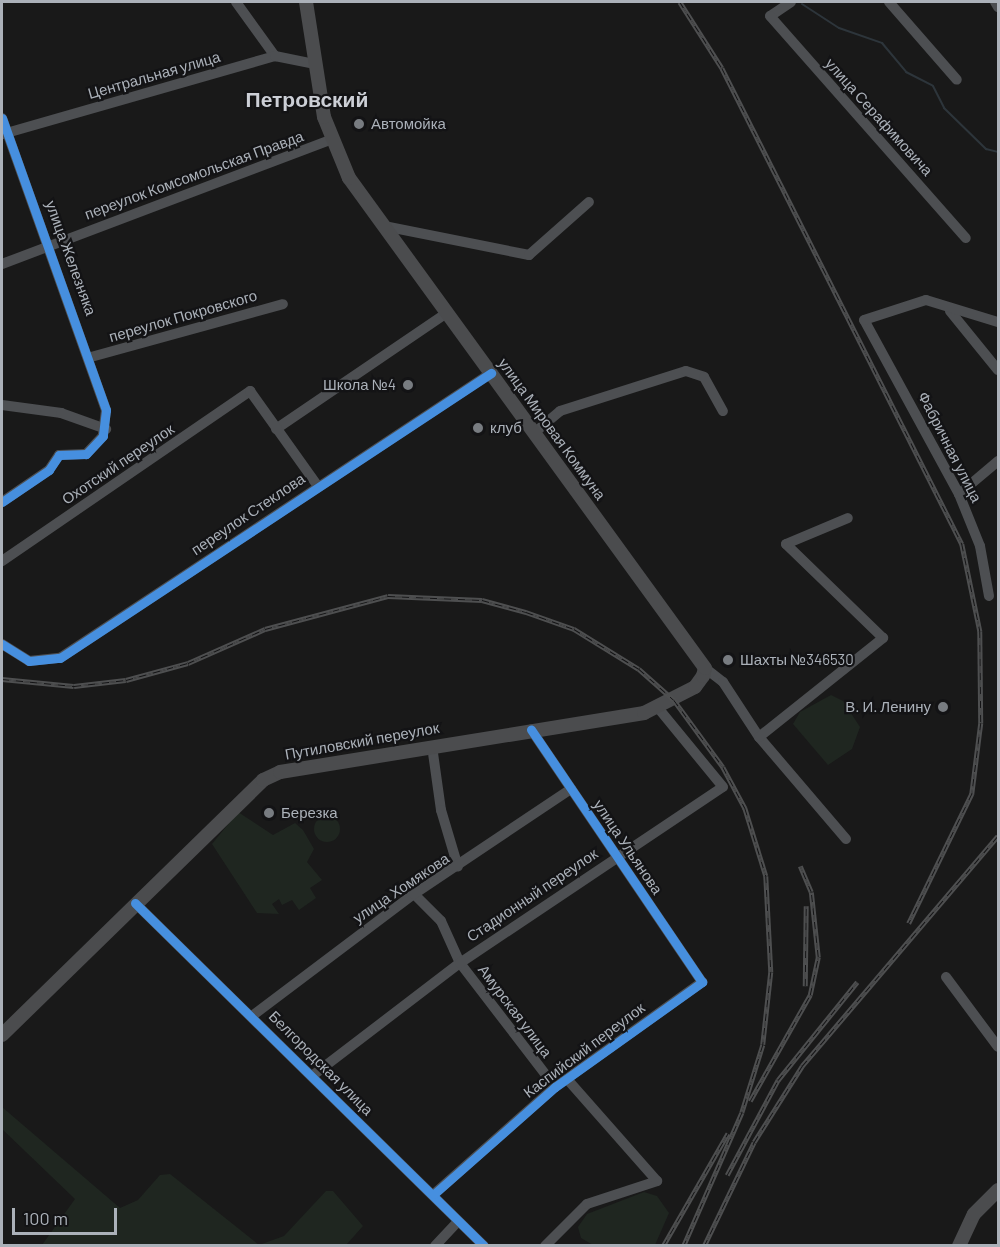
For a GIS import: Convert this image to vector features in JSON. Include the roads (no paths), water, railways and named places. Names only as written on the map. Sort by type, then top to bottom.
[{"type":"main road","name":"улица Мировая Коммуна","points":[[306,2],[330,141],[349,178],[705,668]]},
{"type":"main road","name":"Путиловский переулок","points":[[2,1035],[263,780],[279,772],[658,708],[695,687],[705,668]]},
{"type":"main road","points":[[959,1245],[974,1214],[999,1190]]},
{"type":"street","points":[[236,2],[275,56]]},
{"type":"street","name":"улица Серафимовича","points":[[791,2],[770,16],[966,238]]},
{"type":"street","points":[[889,2],[957,80]]},
{"type":"street","points":[[995,2],[999,7]]},
{"type":"street","name":"Центральная улица","points":[[5,134],[275,56],[315,64]]},
{"type":"street","name":"улица Железняка","points":[[2,117],[5,134],[51,245],[91,357],[106,410],[106,429]]},
{"type":"street","name":"переулок Комсомольская Правда","points":[[2,264],[330,141]]},
{"type":"street","points":[[384,226],[529,255],[590,202]]},
{"type":"street","name":"Фабричная улица","points":[[950,311],[926,300],[864,320],[959,494],[980,546],[989,596]]},
{"type":"street","name":"переулок Покровского","points":[[91,357],[283,304]]},
{"type":"street","points":[[950,311],[999,322]]},
{"type":"street","points":[[950,311],[999,370]]},
{"type":"street","points":[[317,485],[276,429],[447,313]]},
{"type":"street","points":[[534,433],[560,411],[686,371],[704,377],[723,411]]},
{"type":"street","name":"переулок Стеклова","points":[[2,645],[17,657],[60,658],[317,485],[491,373]]},
{"type":"street","name":"Охотский переулок","points":[[2,561],[250,391],[276,429]]},
{"type":"street","points":[[2,405],[61,413],[69,420],[106,429],[86,454],[59,455],[49,470],[2,502]]},
{"type":"street","points":[[959,494],[999,461]]},
{"type":"street","points":[[759,737],[883,638],[786,544],[848,518]]},
{"type":"street","name":"улица Мировая Коммуна","points":[[705,668],[723,682],[759,737],[846,839]]},
{"type":"street","name":"Стадионный переулок","points":[[312,1076],[460,963],[616,856],[723,787],[658,708]]},
{"type":"street","name":"улица Ульянова","points":[[531,729],[702,982]]},
{"type":"street","points":[[432,746],[441,810],[458,867]]},
{"type":"street","name":"улица Хомякова","points":[[252,1016],[414,894],[458,867],[571,789]]},
{"type":"street","name":"Амурская улица","points":[[414,894],[449,933],[460,963],[555,1087]]},
{"type":"street","name":"Белгородская улица","points":[[135,903],[484,1245]]},
{"type":"street","points":[[946,977],[999,1047]]},
{"type":"street","name":"Каспийский переулок","points":[[434,1194],[555,1087],[702,982]]},
{"type":"street","points":[[545,1245],[587,1204],[657,1181],[567,1079]]},
{"type":"street","points":[[435,1245],[458,1221]]},
{"type":"waterway","points":[[802,4],[839,28],[882,43],[906,72],[933,86],[944,108],[986,149],[998,152]]},
{"type":"railway","points":[[680,2],[722,68],[962,544],[980,631],[981,723],[972,794],[909,923]]},
{"type":"railway","points":[[2,679],[74,686],[126,680],[188,663],[265,629],[388,596],[482,600],[526,612],[574,629],[639,669],[674,700],[723,767],[745,808],[766,876],[771,972],[763,1045],[742,1113],[684,1246]]},
{"type":"railway","points":[[704,1246],[754,1142],[802,1066],[998,836]]},
{"type":"railway","points":[[750,1101],[810,995],[818,957],[811,892],[800,866]]},
{"type":"railway","points":[[805,986],[806,906]]},
{"type":"railway","points":[[727,1175],[778,1080],[857,982]]},
{"type":"railway","points":[[663,1246],[728,1133]]},
{"type":"place","name":"Автомойка","points":[[359,124]]},
{"type":"place","name":"Школа №4","points":[[408,385]]},
{"type":"place","name":"клуб","points":[[478,428]]},
{"type":"place","name":"Шахты №346530","points":[[728,660]]},
{"type":"place","name":"В. И. Ленину","points":[[943,707]]},
{"type":"place","name":"Березка","points":[[269,813]]},
{"type":"district","name":"Петровский","points":[[307,99]]}]
